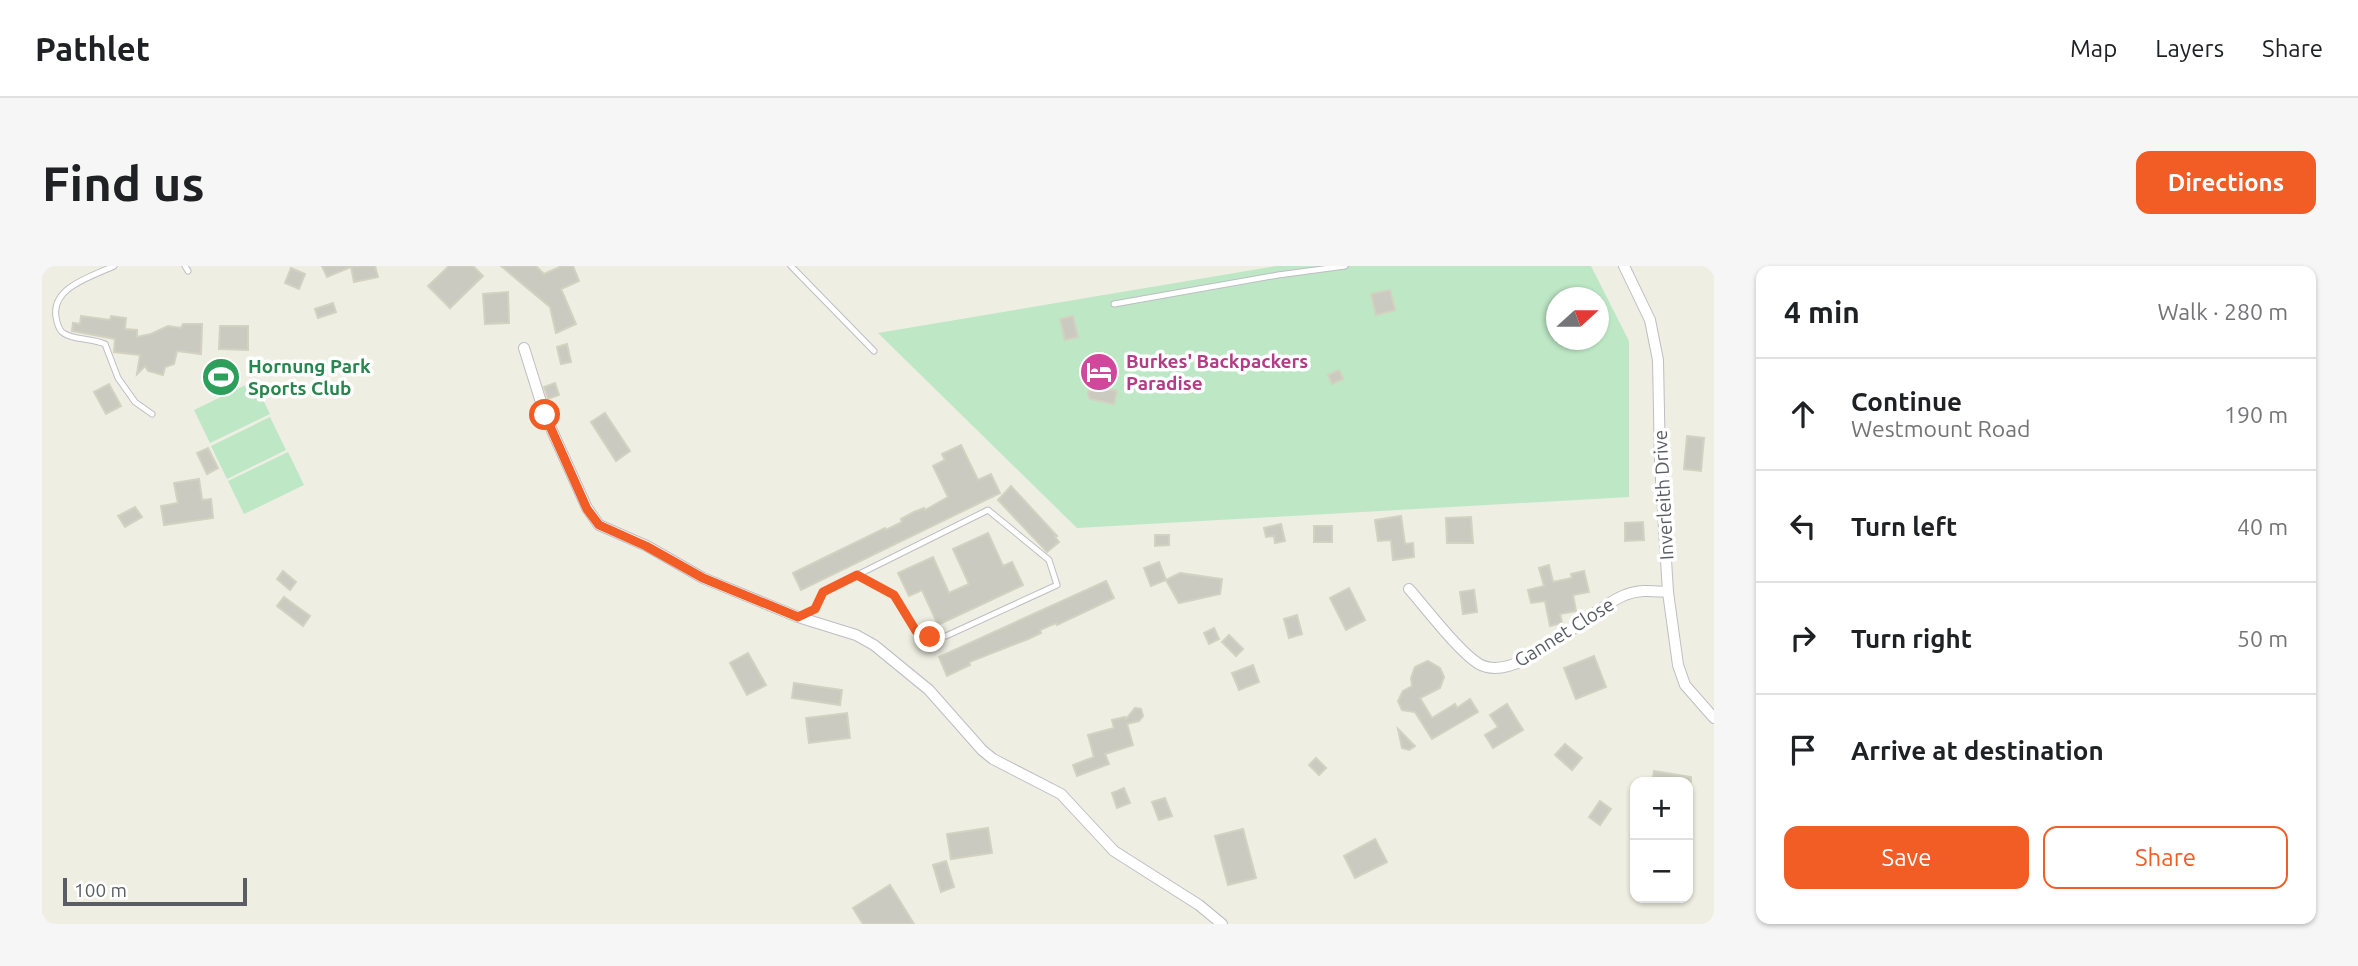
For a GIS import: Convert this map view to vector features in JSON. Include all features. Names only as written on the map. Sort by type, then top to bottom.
[{"type":"street","name":"Inverleith Drive","points":[[1624,266],[1650,320],[1658,360],[1660,463],[1668,592],[1680,677],[1714,718]]},
{"type":"street","points":[[524,348],[545,415],[587,509],[599,525],[646,546],[703,578],[798,617],[856,635],[890,656],[929,690],[993,759],[1061,794],[1114,851],[1199,905],[1222,924]]},
{"type":"street","name":"Gannet Close","points":[[1409,589],[1467,654],[1489,668],[1502,669],[1515,666],[1529,658],[1609,602],[1640,591],[1668,592]]},
{"type":"lane","points":[[114,266],[72,285],[61,296],[55,312],[57,325],[71,337],[94,339],[105,344],[118,378],[135,402],[152,414]]},
{"type":"lane","points":[[791,266],[874,351]]},
{"type":"lane","points":[[1114,304],[1345,266]]},
{"type":"lane","points":[[798,617],[815,609],[823,592],[857,575],[988,510],[1049,560],[1057,585],[946,636],[930,637],[916,631],[894,595],[857,575]]},
{"type":"green space","points":[[1276,266],[1591,266],[1602,287],[1546,287],[1546,350],[1609,350],[1609,302],[1629,341],[1629,497],[1077,528],[878,333]]},
{"type":"green space","points":[[254,381],[270,414],[210,443],[194,410]]},
{"type":"green space","points":[[270,417],[286,450],[227,479],[211,446]]},
{"type":"green space","points":[[288,452],[304,485],[244,514],[228,481]]},
{"type":"building","points":[[322,266],[353,266],[327,277]]},
{"type":"building","points":[[375,266],[378,277],[354,282],[351,267]]},
{"type":"building","points":[[449,266],[473,266],[483,276],[450,308],[428,286]]},
{"type":"building","points":[[501,266],[536,266],[544,274],[562,266],[573,266],[579,281],[561,289],[576,324],[556,333],[550,307]]},
{"type":"building","points":[[291,268],[305,274],[299,289],[285,283]]},
{"type":"building","points":[[1390,290],[1395,310],[1376,315],[1371,294]]},
{"type":"building","points":[[508,292],[509,323],[485,324],[483,294]]},
{"type":"building","points":[[333,303],[336,312],[318,318],[315,309]]},
{"type":"building","points":[[81,316],[110,320],[111,316],[126,318],[125,329],[137,330],[137,337],[168,326],[181,328],[183,324],[202,324],[201,354],[177,351],[174,364],[165,367],[163,375],[148,371],[145,366],[137,374],[140,355],[114,352],[115,339],[72,331],[73,323],[80,324]]},
{"type":"building","points":[[1073,316],[1078,337],[1065,340],[1060,319]]},
{"type":"building","points":[[220,326],[248,326],[248,350],[219,349]]},
{"type":"building","points":[[567,344],[571,362],[561,364],[557,347]]},
{"type":"building","name":"Burkes' Backpackers Paradise","points":[[1097,352],[1109,355],[1102,388],[1117,391],[1114,404],[1090,399],[1088,394]]},
{"type":"building","points":[[1339,370],[1343,379],[1332,384],[1328,375]]},
{"type":"building","points":[[555,383],[559,395],[548,399],[544,387]]},
{"type":"building","points":[[109,384],[121,406],[106,414],[94,392]]},
{"type":"building","points":[[605,413],[630,451],[616,461],[591,422]]},
{"type":"building","points":[[1687,436],[1704,438],[1701,471],[1684,469]]},
{"type":"building","points":[[961,445],[978,480],[991,474],[1000,493],[801,590],[793,573],[885,528],[886,530],[914,512],[924,508],[925,510],[948,497],[933,466],[945,460],[942,454]]},
{"type":"building","points":[[208,448],[218,468],[207,474],[197,453]]},
{"type":"building","points":[[199,479],[202,500],[211,499],[213,518],[164,525],[161,506],[178,503],[174,483]]},
{"type":"building","points":[[1011,486],[1057,536],[1055,537],[1059,542],[1047,552],[998,500]]},
{"type":"building","points":[[135,507],[142,517],[125,527],[118,516]]},
{"type":"building","points":[[1401,516],[1405,544],[1413,543],[1414,557],[1393,560],[1391,540],[1378,541],[1375,520]]},
{"type":"building","points":[[1471,517],[1473,543],[1447,543],[1446,518]]},
{"type":"building","points":[[1643,522],[1644,540],[1625,541],[1625,523]]},
{"type":"building","points":[[1281,524],[1285,541],[1275,543],[1274,536],[1266,537],[1264,528]]},
{"type":"building","points":[[1314,526],[1332,526],[1332,542],[1314,542]]},
{"type":"building","points":[[988,533],[1003,566],[1012,562],[1023,585],[938,625],[922,590],[909,596],[898,573],[933,557],[949,593],[969,584],[953,549]]},
{"type":"building","points":[[1155,535],[1169,535],[1169,545],[1155,546]]},
{"type":"building","points":[[1159,562],[1166,580],[1151,586],[1144,568]]},
{"type":"building","points":[[1549,565],[1553,582],[1572,578],[1571,574],[1584,571],[1589,592],[1573,595],[1576,611],[1560,614],[1562,623],[1550,626],[1545,601],[1531,603],[1528,590],[1544,586],[1539,568]]},
{"type":"building","points":[[283,571],[296,582],[290,590],[277,579]]},
{"type":"building","points":[[1180,573],[1222,579],[1220,594],[1179,603],[1166,580]]},
{"type":"building","points":[[1106,581],[1114,598],[1057,625],[1056,623],[1040,630],[1041,633],[1028,639],[969,662],[970,665],[947,676],[939,657]]},
{"type":"building","points":[[1349,588],[1365,620],[1346,630],[1330,598]]},
{"type":"building","points":[[1474,590],[1477,612],[1463,614],[1460,592]]},
{"type":"building","points":[[284,597],[310,616],[303,626],[277,606]]},
{"type":"building","points":[[1297,615],[1302,634],[1289,638],[1284,619]]},
{"type":"building","points":[[1214,628],[1219,639],[1209,644],[1204,633]]},
{"type":"building","points":[[1229,635],[1243,649],[1236,656],[1222,642]]},
{"type":"building","points":[[748,653],[766,685],[747,695],[730,663]]},
{"type":"building","points":[[1594,656],[1606,687],[1576,699],[1564,668]]},
{"type":"building","points":[[1428,661],[1440,668],[1444,677],[1440,688],[1420,698],[1432,718],[1455,704],[1457,708],[1470,699],[1478,712],[1432,739],[1415,712],[1402,710],[1398,701],[1403,691],[1412,686],[1411,678],[1415,667]]},
{"type":"building","points":[[1253,665],[1259,682],[1239,690],[1232,673]]},
{"type":"building","points":[[794,683],[842,690],[840,705],[792,698]]},
{"type":"building","points":[[1507,704],[1523,730],[1493,748],[1485,735],[1498,727],[1490,715]]},
{"type":"building","points":[[1135,708],[1141,709],[1143,716],[1139,721],[1127,724],[1133,745],[1105,754],[1109,764],[1077,776],[1073,765],[1094,757],[1088,735],[1114,728],[1112,720],[1126,719]]},
{"type":"building","points":[[847,713],[850,738],[809,743],[806,718]]},
{"type":"building","points":[[1398,729],[1415,746],[1409,750],[1402,748]]},
{"type":"building","points":[[1565,744],[1582,758],[1572,770],[1555,755]]},
{"type":"building","points":[[1316,758],[1326,768],[1319,775],[1309,765]]},
{"type":"building","points":[[1654,771],[1691,777],[1653,777]]},
{"type":"building","points":[[1124,788],[1130,803],[1117,808],[1112,793]]},
{"type":"building","points":[[1165,798],[1172,816],[1159,820],[1152,802]]},
{"type":"building","points":[[1600,801],[1611,809],[1600,825],[1589,817]]},
{"type":"building","points":[[988,828],[992,853],[951,859],[947,834]]},
{"type":"building","points":[[1243,829],[1256,878],[1228,885],[1215,836]]},
{"type":"building","points":[[1375,839],[1387,862],[1355,878],[1344,856]]},
{"type":"building","points":[[946,861],[954,887],[941,892],[933,865]]},
{"type":"building","points":[[890,885],[914,924],[863,924],[853,908]]},
{"type":"place","name":"Burkes' Backpackers Paradise","points":[[1099,372]]},
{"type":"place","name":"Hornung Park Sports Club","points":[[221,377]]},
{"type":"route","points":[[545,415],[587,509],[592,518],[607,530],[628,537],[703,578],[798,617],[815,609],[823,592],[857,575],[894,595],[916,631],[930,637]]}]
